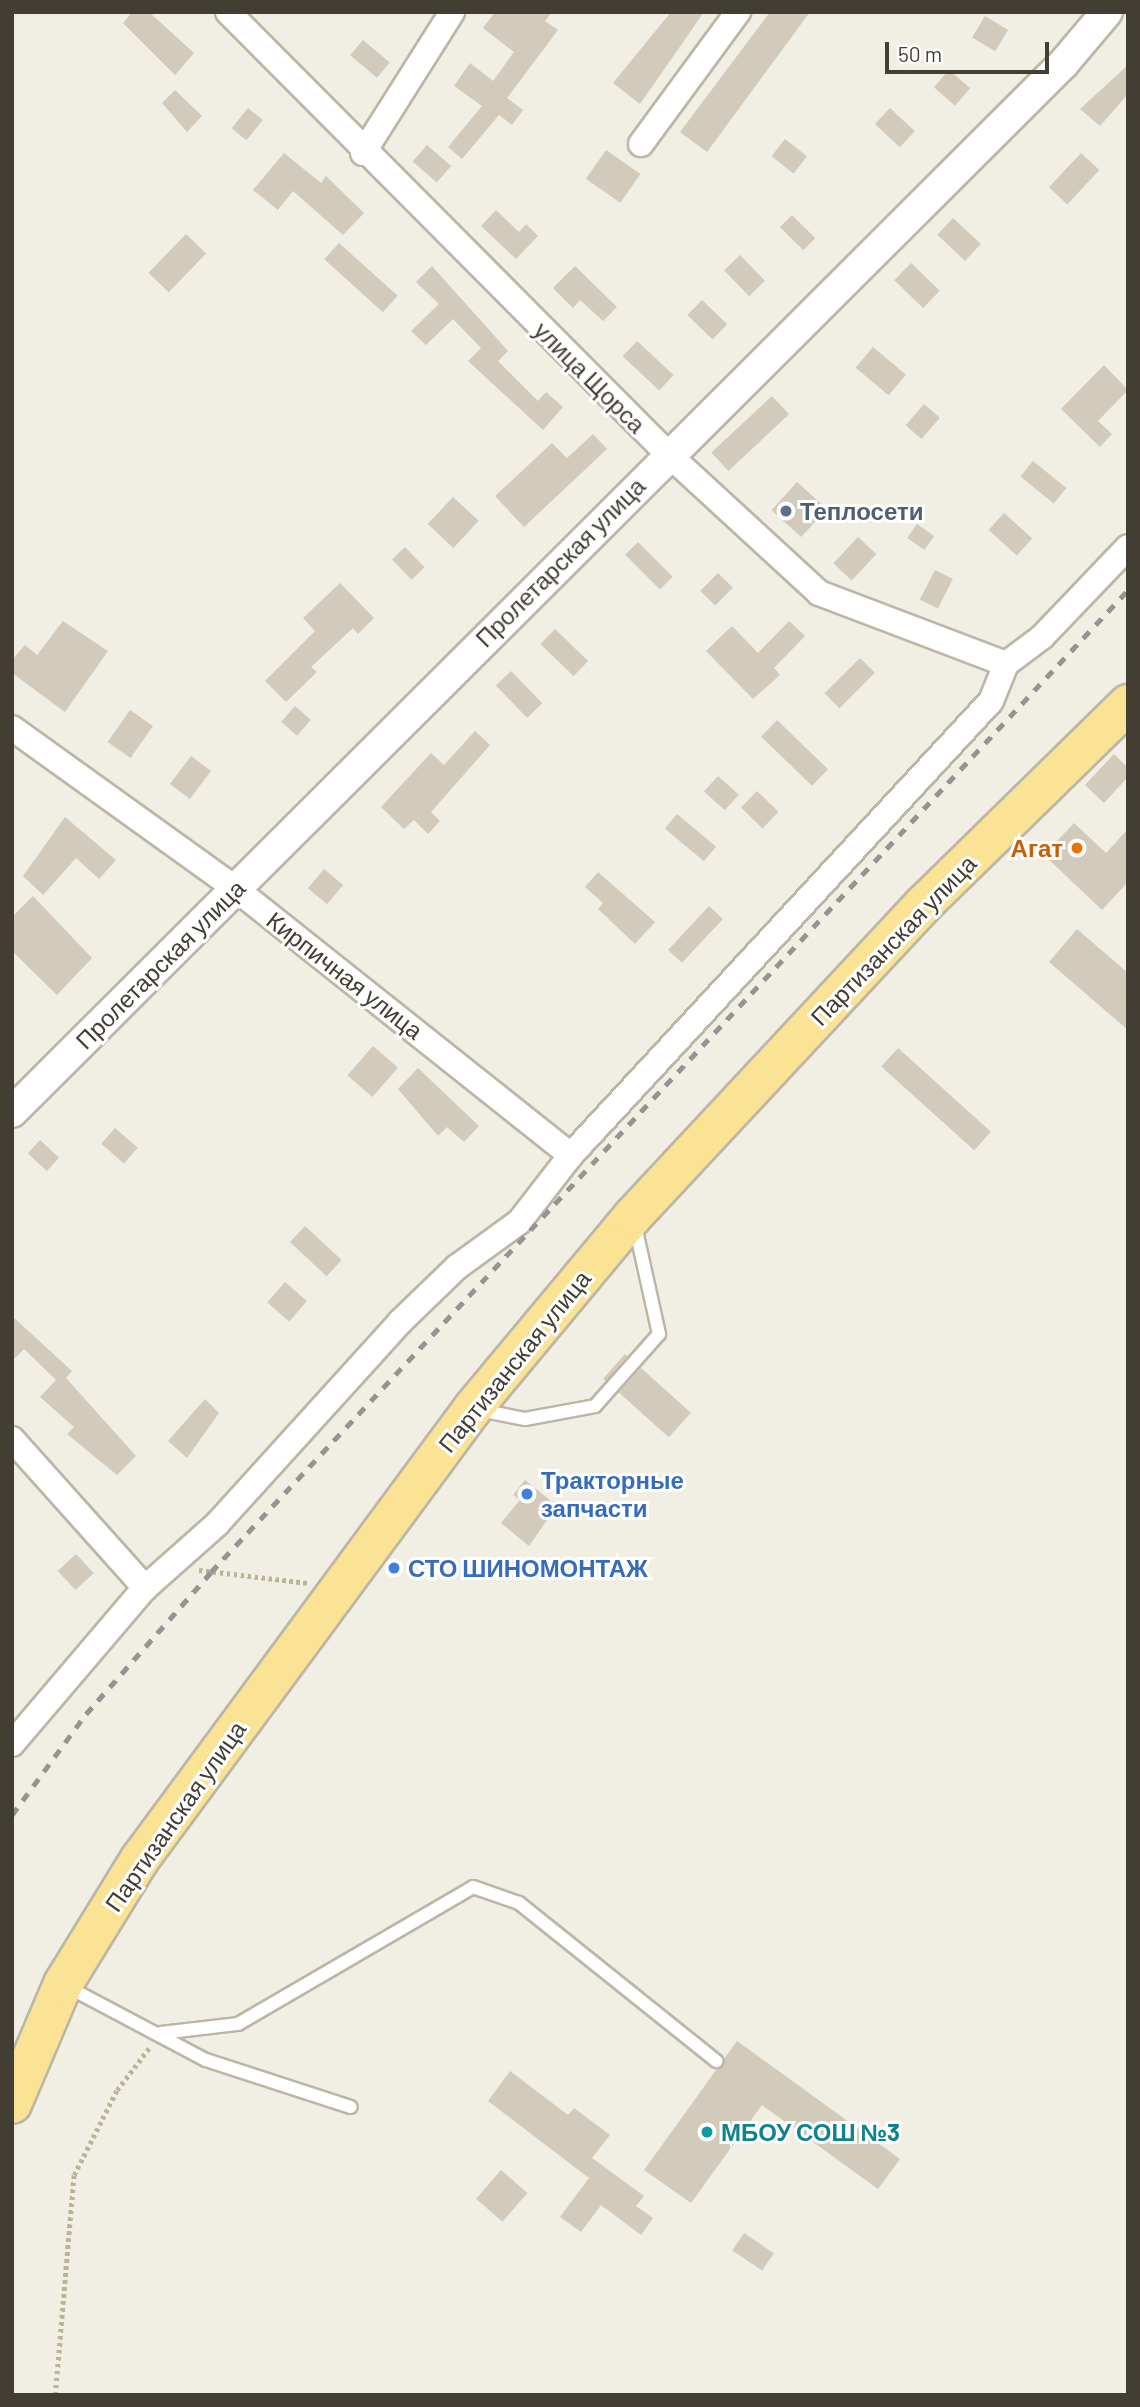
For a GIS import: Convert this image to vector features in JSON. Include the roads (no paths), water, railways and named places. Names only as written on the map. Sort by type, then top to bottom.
[{"type":"main road","name":"Партизанская улица","points":[[12,2104],[63,1984],[140,1859],[340,1584],[473,1408],[632,1217],[924,904],[1128,704]]},
{"type":"street","name":"улица Щорса","points":[[228,12],[363,153],[667,454],[819,593],[1006,664]]},
{"type":"street","points":[[363,153],[452,12]]},
{"type":"street","points":[[641,144],[737,12]]},
{"type":"street","name":"Пролетарская улица","points":[[12,1112],[667,454],[1063,64],[1107,12]]},
{"type":"street","points":[[12,1744],[145,1588],[217,1524],[400,1322],[457,1268],[519,1222],[571,1155],[991,701],[1006,664],[1042,637],[1128,547]]},
{"type":"street","name":"Кирпичная улица","points":[[12,728],[236,889],[571,1155]]},
{"type":"street","points":[[12,1439],[145,1588]]},
{"type":"lane","points":[[473,1408],[525,1419],[595,1406],[659,1334],[632,1217]]},
{"type":"lane","points":[[161,2033],[238,2024],[472,1888],[519,1903],[716,2060]]},
{"type":"lane","points":[[63,1984],[161,2033],[205,2060],[351,2107]]},
{"type":"railway","points":[[12,1815],[86,1714],[211,1572],[1128,590]]},
{"type":"place","name":"Теплосети","points":[[786,511]]},
{"type":"place","name":"Агат","points":[[1077,848]]},
{"type":"place","name":"Тракторные запчасти","points":[[527,1494]]},
{"type":"place","name":"СТО ШИНОМОНТАЖ","points":[[394,1568]]},
{"type":"place","name":"МБОУ СОШ №3","points":[[707,2132]]}]
